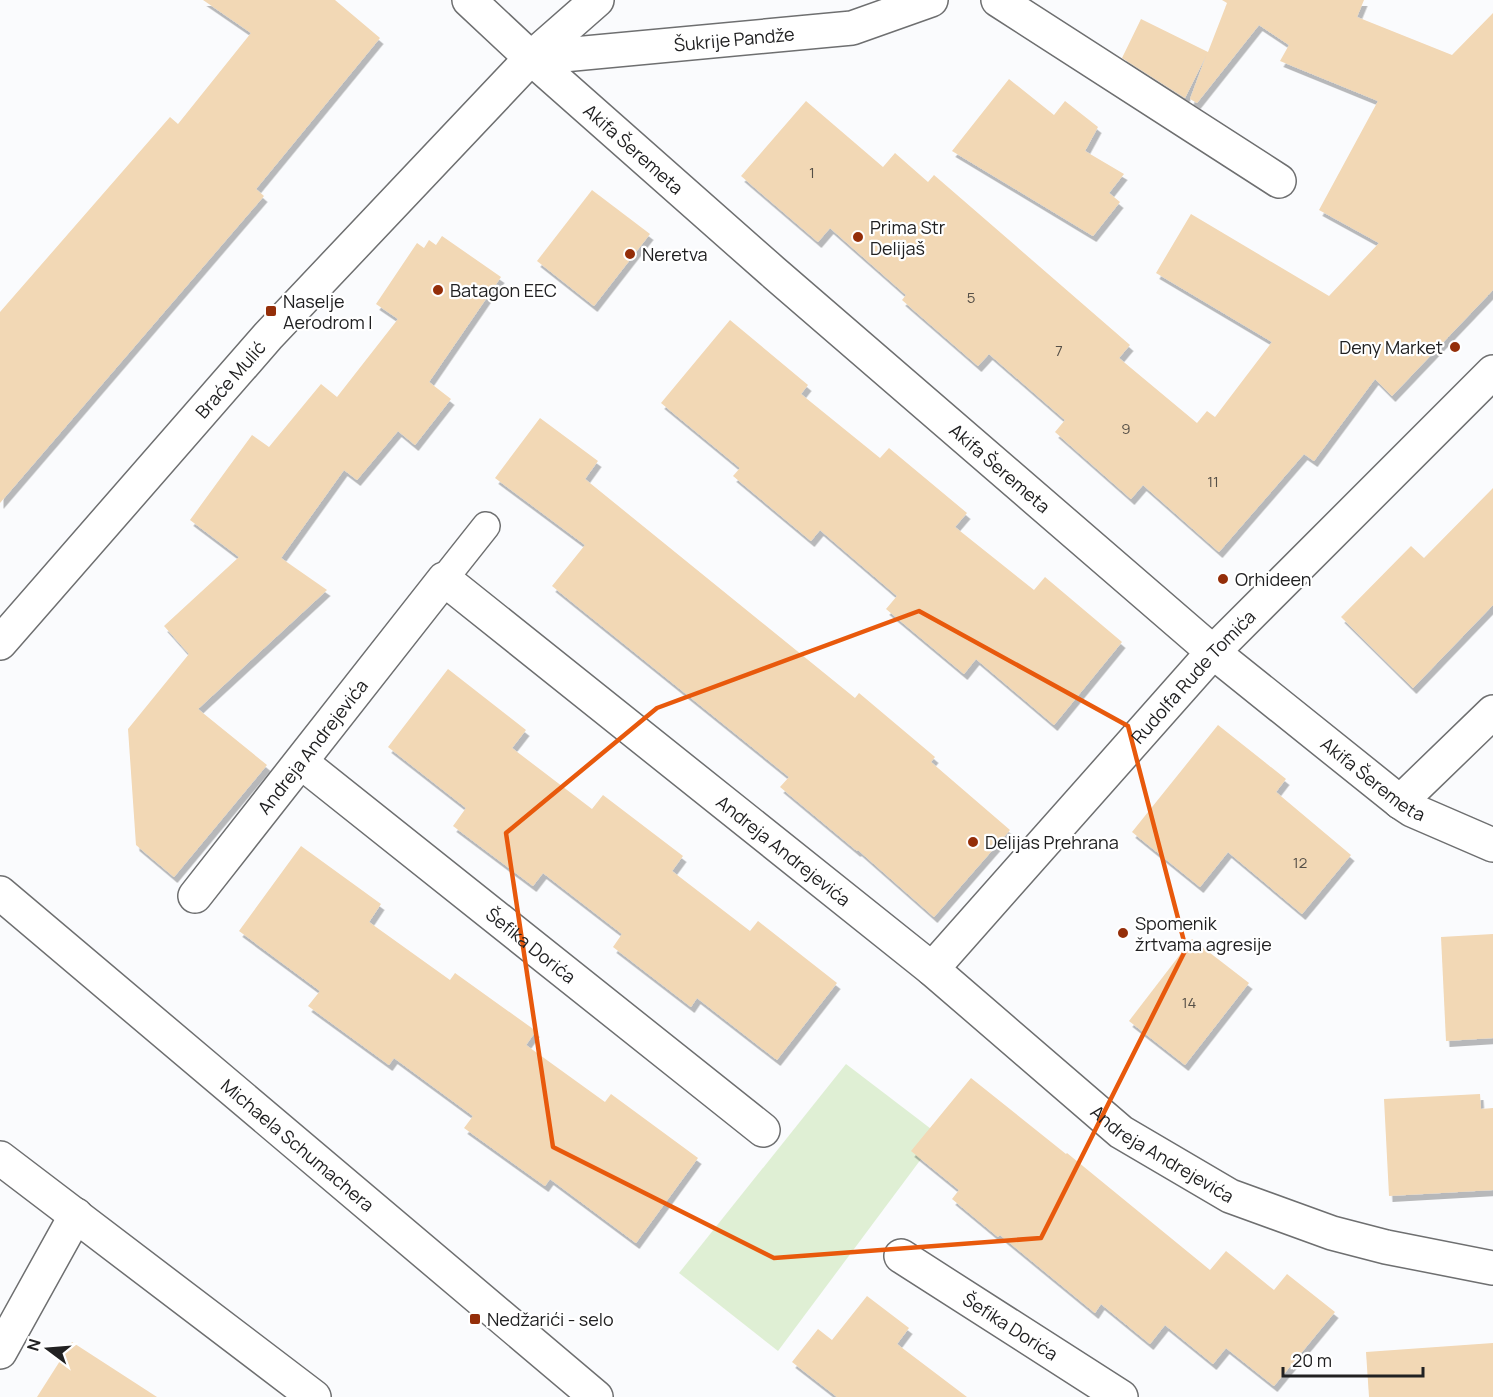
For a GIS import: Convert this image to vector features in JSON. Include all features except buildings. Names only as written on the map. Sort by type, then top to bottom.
[{"type":"street","name":"Akifa Šeremeta","points":[[469,0],[531,58],[772,271],[1213,652],[1406,806],[1493,845]]},
{"type":"street","name":"Braće Mulić","points":[[0,643],[268,336],[531,58],[597,0]]},
{"type":"street","name":"Šukrije Pandže","points":[[531,58],[852,28],[931,0]]},
{"type":"street","points":[[998,0],[1279,182]]},
{"type":"street","name":"Rudolfa Rude Tomića","points":[[932,969],[1213,652],[1493,372]]},
{"type":"street","name":"Andreja Andrejevića","points":[[195,896],[444,579],[932,969],[1121,1132],[1230,1196],[1332,1233],[1386,1247],[1493,1268]]},
{"type":"street","points":[[1406,806],[1493,712]]},
{"type":"street","name":"Šefika Dorića","points":[[301,762],[763,1130]]},
{"type":"street","name":"Michaela Schumachera","points":[[0,893],[596,1397]]},
{"type":"street","points":[[0,1158],[314,1397]]},
{"type":"street","points":[[0,1352],[76,1215]]},
{"type":"street","name":"Šefika Dorića","points":[[902,1256],[1122,1397]]},
{"type":"lane","points":[[444,579],[486,526]]},
{"type":"highlighted area","points":[[919,611],[1128,726],[1186,949],[1041,1238],[774,1258],[553,1147],[506,833],[657,708]]},
{"type":"green space","points":[[846,1064],[939,1135],[778,1351],[679,1273]]},
{"type":"place","name":"Prima Str Delijaš","points":[[858,237]]},
{"type":"place","name":"Neretva","points":[[630,254]]},
{"type":"place","name":"Batagon EEC","points":[[438,290]]},
{"type":"place","name":"Naselje Aerodrom I","points":[[271,311]]},
{"type":"place","name":"Deny Market","points":[[1455,347]]},
{"type":"place","name":"Orhideen","points":[[1223,579]]},
{"type":"place","name":"Delijas Prehrana","points":[[973,842]]},
{"type":"place","name":"Spomenik žrtvama agresije","points":[[1123,933]]},
{"type":"place","name":"Nedžarići - selo","points":[[475,1319]]}]
